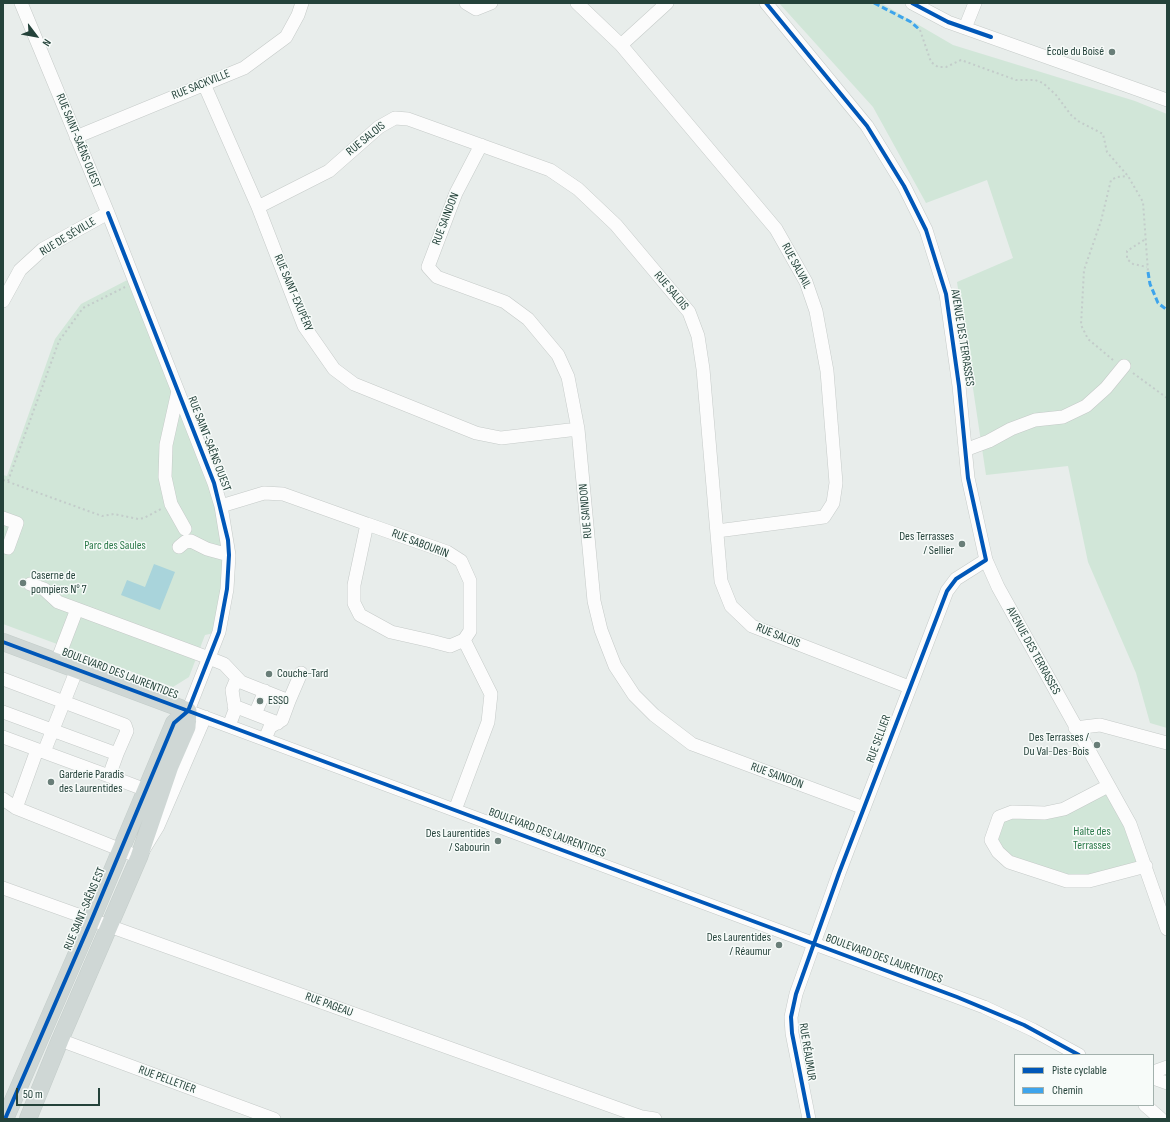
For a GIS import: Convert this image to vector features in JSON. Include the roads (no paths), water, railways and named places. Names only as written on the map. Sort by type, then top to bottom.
[{"type":"main road","name":"BOULEVARD DES LAURENTIDES","points":[[3,642],[188,711]]},
{"type":"main road","name":"RUE SAINT-SAËNS EST","points":[[5,1119],[91,921],[174,723],[188,711]]},
{"type":"main road","points":[[28,1119],[60,1040],[139,857],[170,766],[186,727],[188,711]]},
{"type":"street","name":"RUE SAINT-SAËNS OUEST","points":[[21,3],[108,213],[214,483],[221,506],[229,555],[227,588],[219,632],[188,711]]},
{"type":"street","name":"RUE SACKVILLE","points":[[76,137],[244,68],[286,37],[298,15],[302,3]]},
{"type":"street","points":[[466,3],[476,9],[491,3]]},
{"type":"street","name":"RUE SALVAIL","points":[[577,3],[621,45],[776,229],[806,282],[816,311],[827,371],[836,483],[833,503],[824,517],[717,531]]},
{"type":"street","points":[[621,45],[667,3]]},
{"type":"street","name":"AVENUE DES TERRASSES","points":[[766,3],[867,126],[904,186],[926,230],[946,294],[959,386],[968,478],[986,560],[998,587],[1075,728],[1130,824],[1167,929]]},
{"type":"street","points":[[912,3],[948,22],[1167,100]]},
{"type":"street","points":[[965,28],[975,3]]},
{"type":"street","name":"RUE SAINT-EXUPÉRY","points":[[204,84],[258,206],[304,326],[334,369],[354,384],[476,433],[501,438],[578,430]]},
{"type":"street","name":"RUE SALOIS","points":[[258,206],[329,171],[379,127],[395,118],[408,119],[550,170],[578,189],[616,225],[690,312],[698,336],[703,369],[720,582],[731,606],[752,626],[909,687]]},
{"type":"street","name":"RUE SAINDON","points":[[481,145],[456,193],[428,267],[438,277],[505,302],[528,319],[558,355],[568,377],[578,430],[594,601],[601,630],[615,666],[634,695],[654,715],[692,744],[864,808]]},
{"type":"street","name":"RUE DE SÉVILLE","points":[[3,302],[20,270],[43,249],[108,213]]},
{"type":"street","points":[[965,450],[989,441],[1011,429],[1029,422],[1063,417],[1086,406],[1106,388],[1124,366]]},
{"type":"street","points":[[178,391],[166,445],[164,463],[165,477],[171,504],[185,529]]},
{"type":"street","name":"RUE SABOURIN","points":[[221,506],[264,493],[283,494],[447,552],[461,561],[470,581],[470,630],[464,640]]},
{"type":"street","points":[[3,518],[17,523],[8,548],[3,546]]},
{"type":"street","points":[[367,524],[354,585],[354,603],[360,615],[391,632],[450,646],[464,640],[491,694],[488,722],[455,810]]},
{"type":"street","points":[[179,547],[185,542],[191,541],[207,549],[229,555]]},
{"type":"street","name":"RUE SELLIER","points":[[813,943],[909,687],[947,591],[956,579],[986,560]]},
{"type":"street","points":[[30,584],[44,589],[58,602],[77,610],[224,664],[242,682],[290,701]]},
{"type":"street","points":[[57,661],[77,610]]},
{"type":"street","points":[[16,808],[41,751],[53,730],[77,669]]},
{"type":"street","points":[[265,739],[270,727],[282,720],[301,673]]},
{"type":"street","points":[[229,726],[235,710],[232,690],[237,678]]},
{"type":"street","points":[[3,679],[125,725],[127,731],[109,776]]},
{"type":"street","points":[[255,714],[265,692]]},
{"type":"street","points":[[234,706],[278,723]]},
{"type":"street","name":"BOULEVARD DES LAURENTIDES","points":[[188,711],[994,1011],[1077,1054]]},
{"type":"street","points":[[3,712],[117,754]]},
{"type":"street","points":[[3,799],[16,808],[139,857],[158,826],[204,717]]},
{"type":"street","points":[[1075,728],[1100,725],[1167,743]]},
{"type":"street","points":[[3,737],[146,790]]},
{"type":"street","points":[[1108,786],[1064,809],[1045,813],[1012,812],[999,817],[992,840],[998,852],[1010,862],[1067,881],[1089,881],[1146,866]]},
{"type":"street","name":"RUE PAGEAU","points":[[3,888],[91,921],[635,1114],[655,1119]]},
{"type":"street","name":"RUE RÉAUMUR","points":[[809,1119],[791,1025],[796,994],[813,943]]},
{"type":"street","name":"RUE PELLETIER","points":[[60,1040],[274,1119]]},
{"type":"street","points":[[1154,1072],[1167,1067]]},
{"type":"street","points":[[1154,1078],[1167,1083]]},
{"type":"street","points":[[1147,1106],[1161,1119]]},
{"type":"water","points":[[154,564],[175,572],[160,610],[121,595],[127,580],[145,587]]},
{"type":"place","name":"École du Boisé","points":[[1112,52]]},
{"type":"place","name":"Des Terrasses / Sellier","points":[[962,544]]},
{"type":"place","name":"Caserne de pompiers N° 7","points":[[23,583]]},
{"type":"place","name":"Couche-Tard","points":[[269,674]]},
{"type":"place","name":"ESSO","points":[[260,701]]},
{"type":"place","name":"Des Terrasses / Du Val-Des-Bois","points":[[1097,745]]},
{"type":"place","name":"Garderie Paradis des Laurentides","points":[[51,782]]},
{"type":"place","name":"Des Laurentides / Sabourin","points":[[498,841]]},
{"type":"place","name":"Des Laurentides / Réaumur","points":[[779,945]]},
{"type":"park label","name":"Parc des Saules","points":[[115,546]]},
{"type":"park label","name":"Halte des Terrasses","points":[[1092,839]]}]
